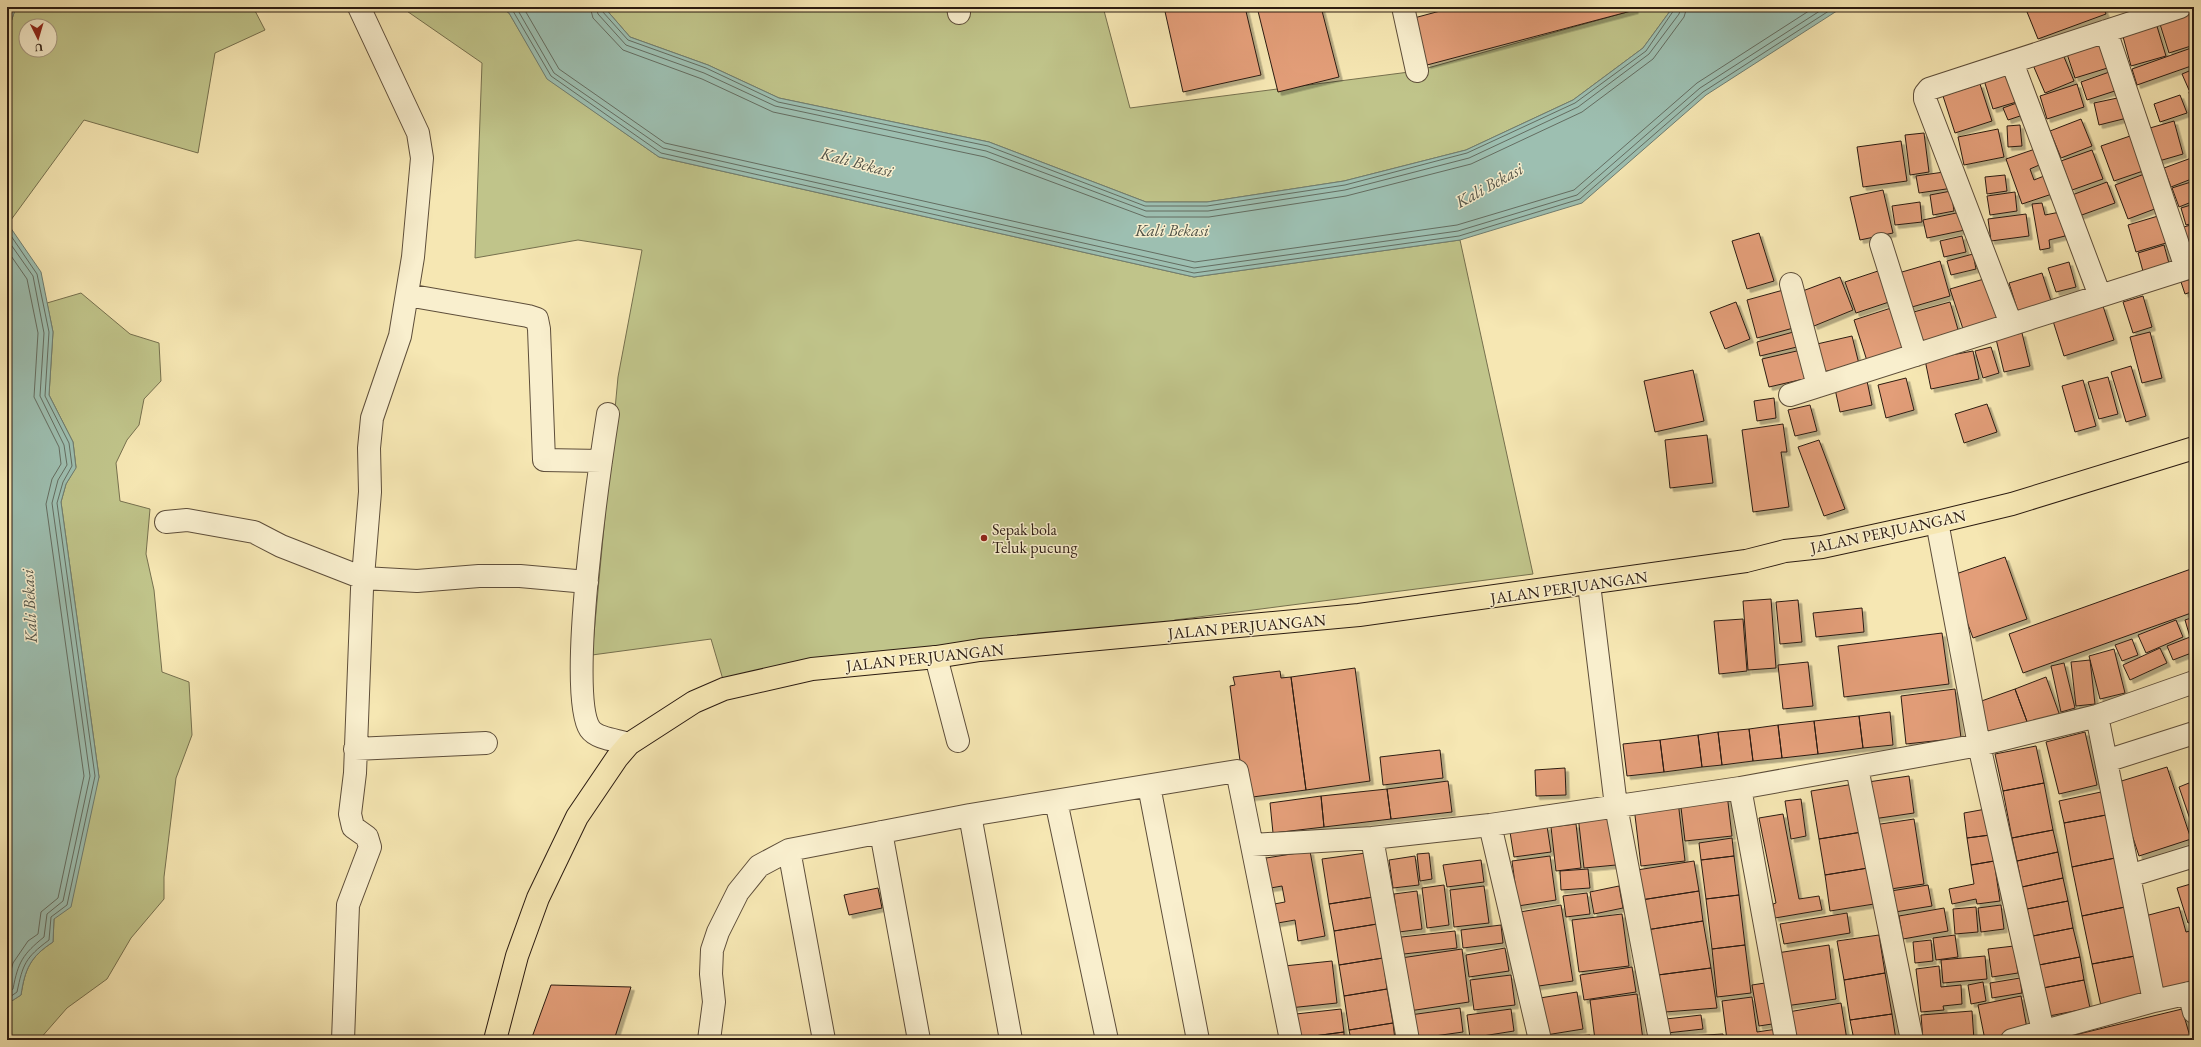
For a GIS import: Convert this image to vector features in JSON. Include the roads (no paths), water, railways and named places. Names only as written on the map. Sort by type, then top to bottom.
[{"type":"main road","name":"JALAN PERJUANGAN","points":[[495,1040],[517,956],[538,898],[577,817],[617,758],[629,744],[694,702],[724,688],[812,669],[936,657],[980,650],[1359,615],[1746,561],[1785,552],[1822,547],[2012,504],[2194,448]]},
{"type":"street","points":[[343,1040],[348,905],[370,847],[367,837],[353,827],[350,822],[363,578],[370,492],[369,448],[372,418],[400,336],[413,257],[422,158],[420,141],[397,86],[359,7]]},
{"type":"street","points":[[1402,7],[1418,70]]},
{"type":"street","points":[[2011,324],[1925,97],[1929,89],[2180,7]]},
{"type":"street","points":[[1790,395],[2190,267],[2106,31]]},
{"type":"street","points":[[2012,62],[2100,296]]},
{"type":"street","points":[[1881,244],[1916,355]]},
{"type":"street","points":[[1791,284],[1818,386]]},
{"type":"street","points":[[407,294],[528,316],[537,319],[539,328],[544,460],[601,461]]},
{"type":"street","points":[[608,414],[590,541],[582,656],[583,701],[589,728],[594,734],[629,744]]},
{"type":"street","points":[[166,522],[194,521],[254,532],[280,546],[363,578],[417,581],[479,576],[520,576],[588,582]]},
{"type":"street","points":[[1936,522],[1979,746],[2044,1036]]},
{"type":"street","points":[[1589,584],[1616,806],[1660,1040]]},
{"type":"street","points":[[936,657],[958,741]]},
{"type":"street","points":[[1252,845],[1372,838],[1490,825],[1740,788],[1857,768],[1979,746],[2097,716],[2194,682]]},
{"type":"street","points":[[2097,716],[2154,1001]]},
{"type":"street","points":[[2106,761],[2194,733]]},
{"type":"street","points":[[355,750],[486,743]]},
{"type":"street","points":[[1857,768],[1912,1040]]},
{"type":"street","points":[[709,1040],[714,1002],[711,974],[712,950],[718,932],[738,892],[759,866],[789,850],[970,815],[1237,771],[1291,1040]]},
{"type":"street","points":[[1149,786],[1198,1040]]},
{"type":"street","points":[[1740,788],[1786,1040]]},
{"type":"street","points":[[1056,801],[1107,1040]]},
{"type":"street","points":[[970,815],[1011,1040]]},
{"type":"street","points":[[1490,825],[1540,1040]]},
{"type":"street","points":[[881,832],[919,1040]]},
{"type":"street","points":[[1372,838],[1408,1040]]},
{"type":"street","points":[[789,850],[824,1040]]},
{"type":"street","points":[[2129,876],[2194,856]]},
{"type":"street","points":[[2012,1040],[2044,1036],[2154,1001],[2192,999]]},
{"type":"water","points":[[7,7],[16,7],[7,34]]},
{"type":"water","name":"Kali Bekasi","points":[[500,7],[604,7],[630,37],[708,65],[779,98],[989,142],[1146,202],[1207,202],[1344,181],[1466,150],[1573,100],[1643,48],[1673,7],[1843,7],[1706,95],[1582,203],[1460,240],[1194,277],[659,157],[547,79],[509,13]]},
{"type":"water","name":"Kali Bekasi","points":[[7,220],[8,224],[41,272],[53,332],[49,395],[73,442],[76,468],[66,484],[61,502],[99,777],[71,907],[54,919],[53,942],[39,953],[30,964],[24,978],[21,995],[7,1004]]},
{"type":"place","name":"Sepak bola Teluk pucung","points":[[984,538]]}]
